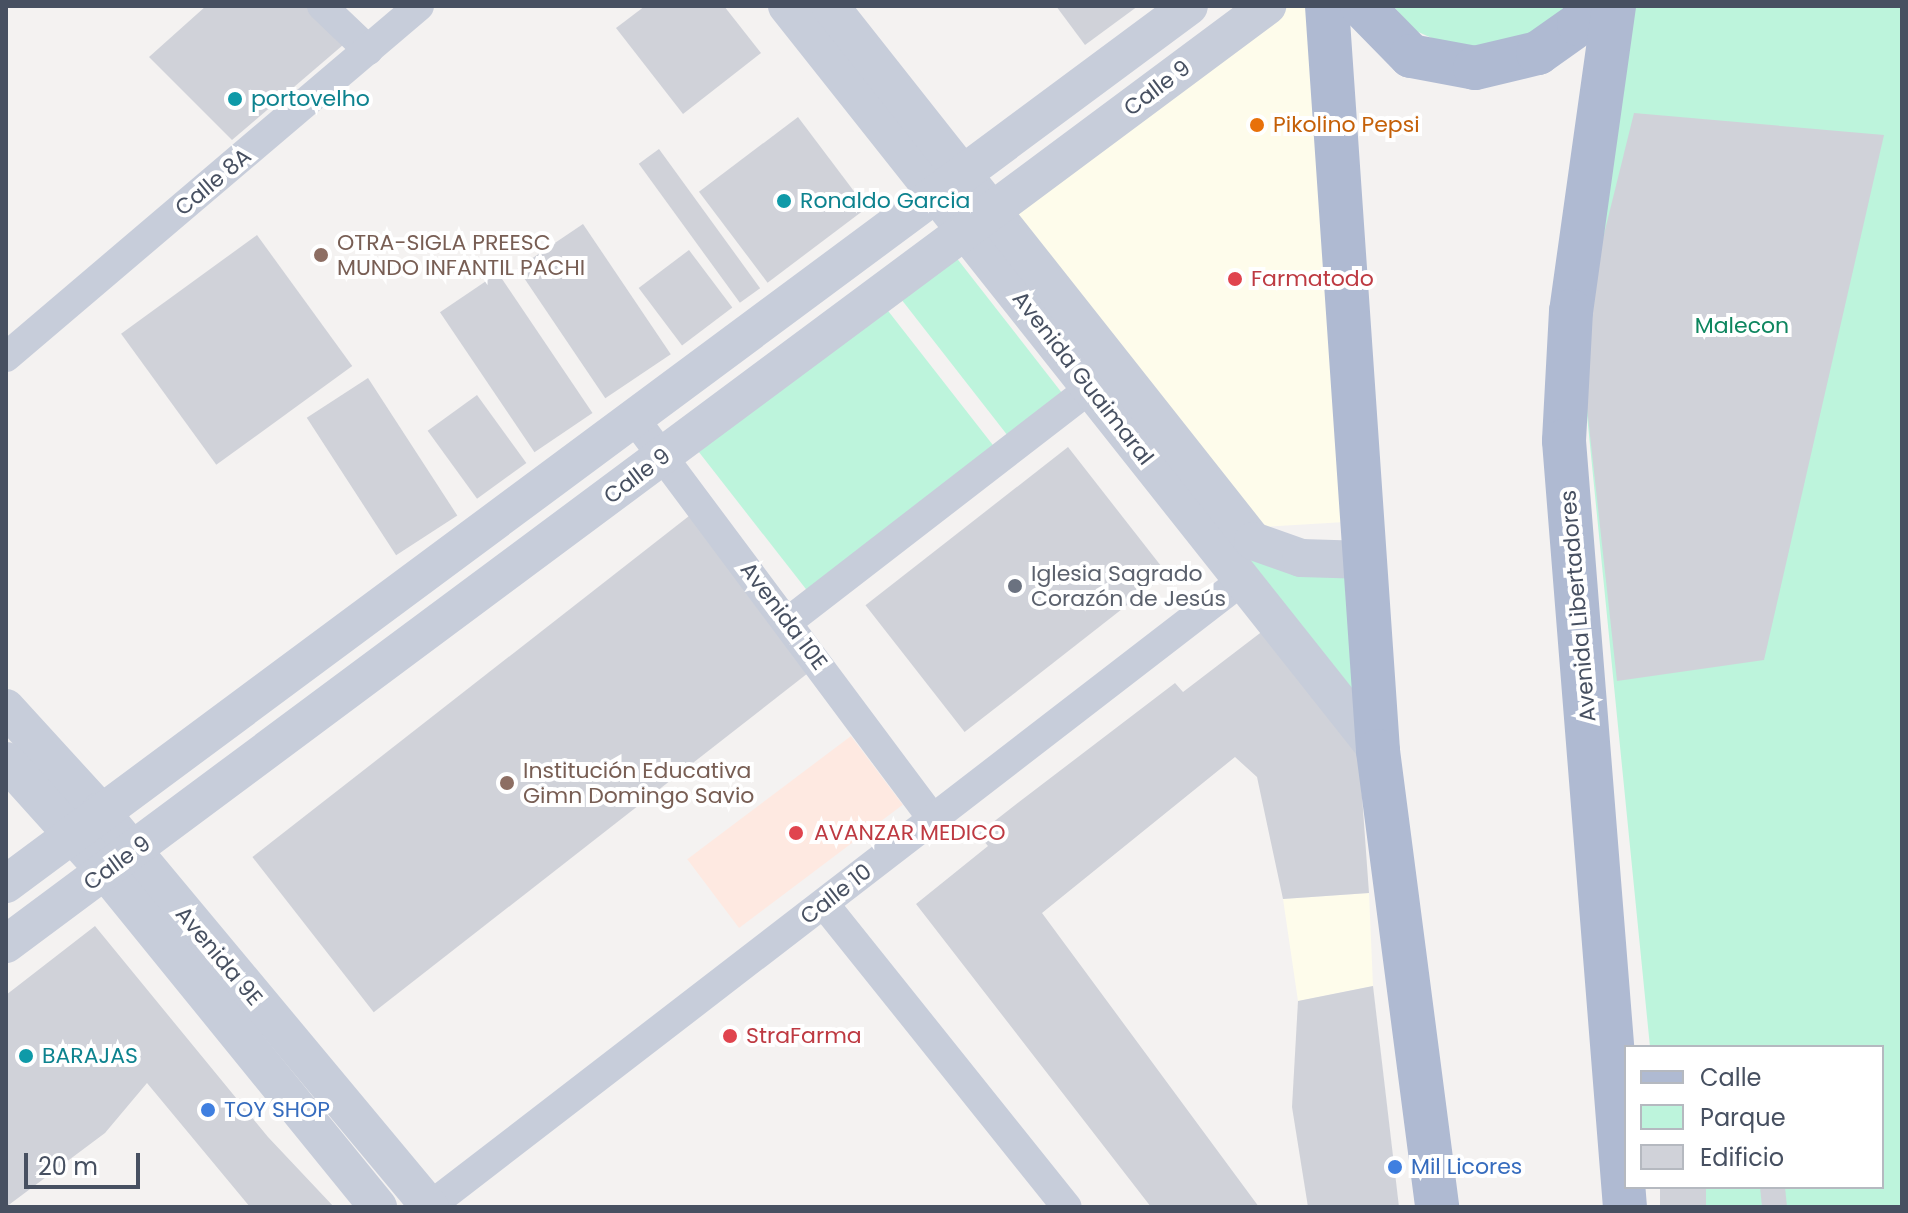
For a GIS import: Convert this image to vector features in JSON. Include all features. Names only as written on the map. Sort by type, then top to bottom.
[{"type":"main road","points":[[1327,6],[1378,751],[1437,1207]]},
{"type":"main road","points":[[1362,6],[1411,56],[1475,68],[1538,53],[1579,24],[1592,6]]},
{"type":"main road","name":"Avenida Libertadores","points":[[1614,6],[1571,311],[1564,441],[1625,1207]]},
{"type":"street","points":[[322,6],[368,50]]},
{"type":"street","name":"Calle 8A","points":[[6,357],[419,6]]},
{"type":"street","name":"Avenida Guaimaral","points":[[787,6],[949,184],[1253,541],[1301,558],[1366,560]]},
{"type":"street","name":"Avenida Guaimaral","points":[[830,6],[949,184]]},
{"type":"street","points":[[6,884],[1189,6]]},
{"type":"street","name":"Calle 9","points":[[6,944],[1267,6]]},
{"type":"street","name":"Avenida Guaimaral","points":[[979,221],[1090,388],[1378,751]]},
{"type":"street","points":[[789,621],[1090,388]]},
{"type":"street","name":"Avenida 10E","points":[[633,417],[789,621],[932,818]]},
{"type":"street","name":"Calle 10","points":[[429,1207],[1243,580]]},
{"type":"street","name":"Avenida 9E","points":[[6,708],[87,823],[378,1207]]},
{"type":"street","name":"Avenida 9E","points":[[6,761],[87,823]]},
{"type":"street","name":"Avenida 9E","points":[[119,862],[429,1207]]},
{"type":"street","points":[[824,904],[1067,1207]]},
{"type":"shaded area","points":[[1287,6],[1308,6],[1345,522],[1245,528],[1002,212]]},
{"type":"shaded area","name":"AVANZAR MEDICO","points":[[851,736],[903,805],[739,928],[687,859]]},
{"type":"shaded area","points":[[1369,893],[1373,986],[1298,1001],[1283,899]]},
{"type":"green space","points":[[1393,6],[1573,6],[1524,43],[1463,52],[1416,31]]},
{"type":"green space","name":"Malecon","points":[[1635,6],[1902,6],[1902,1207],[1667,1207],[1665,1189],[1884,1189],[1884,1045],[1650,1045],[1579,335]]},
{"type":"green space","points":[[948,247],[1064,395],[1009,438],[894,289]]},
{"type":"green space","points":[[878,298],[996,449],[810,594],[692,443]]},
{"type":"green space","points":[[1248,558],[1358,574],[1363,712]]},
{"type":"building","name":"portovelho","points":[[206,6],[316,6],[350,39],[232,140],[149,57]]},
{"type":"building","points":[[645,6],[724,6],[761,53],[683,114],[616,28]]},
{"type":"building","points":[[1056,6],[1138,6],[1085,45]]},
{"type":"building","points":[[1634,113],[1884,135],[1764,660],[1617,681],[1579,335]]},
{"type":"building","name":"Ronaldo Garcia","points":[[798,117],[867,208],[768,283],[699,192]]},
{"type":"building","points":[[659,149],[760,288],[740,303],[639,164]]},
{"type":"building","points":[[583,224],[671,354],[605,398],[518,268]]},
{"type":"building","points":[[257,235],[352,366],[216,465],[121,334]]},
{"type":"building","points":[[689,250],[732,308],[682,345],[639,288]]},
{"type":"building","points":[[498,273],[593,413],[534,452],[440,312]]},
{"type":"building","points":[[368,378],[457,516],[396,555],[307,418]]},
{"type":"building","points":[[477,395],[526,463],[477,499],[428,431]]},
{"type":"building","name":"Iglesia Sagrado Corazón de Jesús","points":[[1068,447],[1167,574],[965,732],[865,605]]},
{"type":"building","points":[[689,516],[810,671],[374,1012],[252,857]]},
{"type":"building","points":[[1268,627],[1359,754],[1369,893],[1283,899],[1257,777],[1235,757],[1042,913],[1259,1207],[1151,1207],[916,904],[988,846],[978,834],[1175,683],[1183,692]]},
{"type":"building","points":[[95,926],[268,1137],[334,1207],[250,1207],[147,1083],[105,1133],[6,1207],[6,995]]},
{"type":"building","points":[[1373,986],[1399,1207],[1308,1207],[1292,1107],[1298,1001]]},
{"type":"building","points":[[1660,1189],[1706,1189],[1706,1207],[1660,1207]]},
{"type":"building","points":[[1760,1189],[1785,1189],[1787,1207],[1762,1207]]},
{"type":"place","name":"portovelho","points":[[235,99]]},
{"type":"place","name":"Pikolino Pepsi","points":[[1257,125]]},
{"type":"place","name":"Ronaldo Garcia","points":[[784,201]]},
{"type":"place","name":"OTRA-SIGLA PREESC MUNDO INFANTIL PACHI","points":[[321,255]]},
{"type":"place","name":"Farmatodo","points":[[1235,279]]},
{"type":"place","name":"Iglesia Sagrado Corazón de Jesús","points":[[1015,586]]},
{"type":"place","name":"Institución Educativa Gimn Domingo Savio","points":[[507,783]]},
{"type":"place","name":"AVANZAR MEDICO","points":[[796,833]]},
{"type":"place","name":"StraFarma","points":[[730,1036]]},
{"type":"place","name":"BARAJAS","points":[[26,1056]]},
{"type":"place","name":"TOY SHOP","points":[[208,1110]]},
{"type":"place","name":"Mil Licores","points":[[1395,1167]]}]
